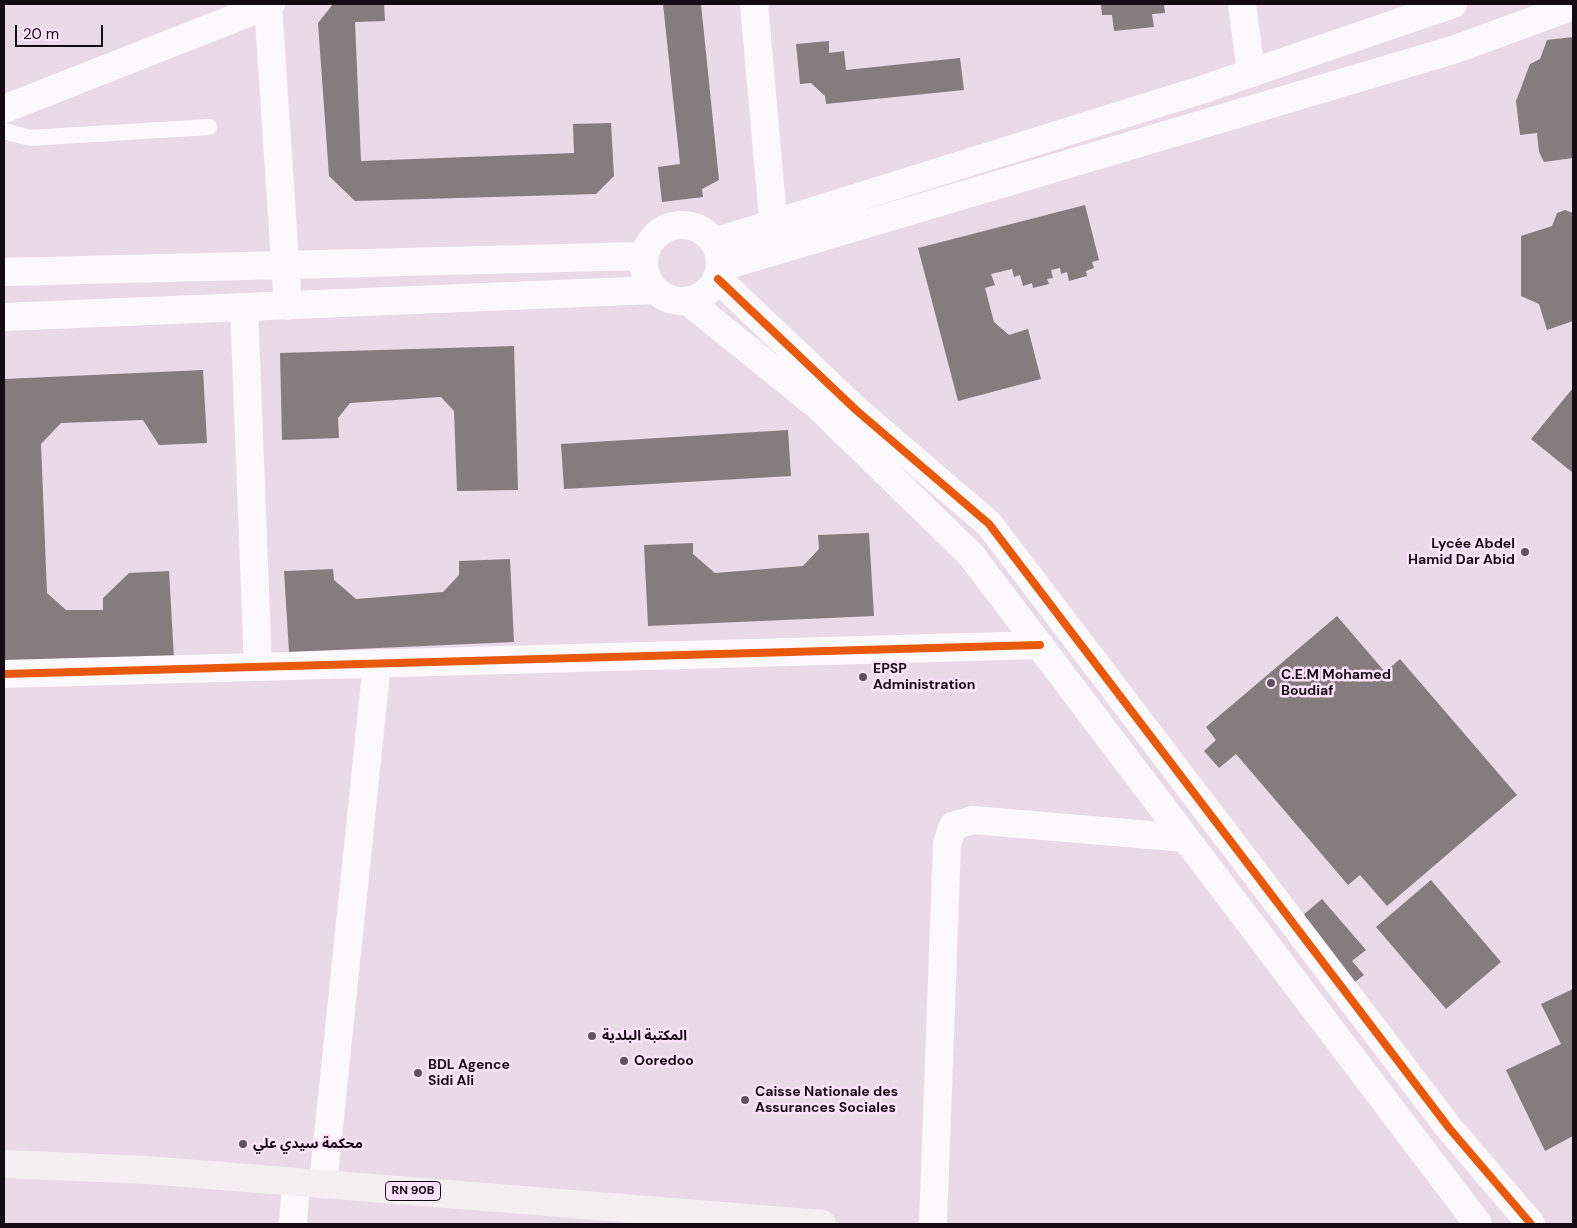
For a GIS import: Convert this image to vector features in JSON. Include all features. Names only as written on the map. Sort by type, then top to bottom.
[{"type":"main road","name":"RN 90B","points":[[4,1164],[147,1170],[822,1224]]},
{"type":"street","points":[[4,109],[270,4],[288,306]]},
{"type":"street","points":[[754,4],[776,250]]},
{"type":"street","points":[[1242,4],[1251,73]]},
{"type":"street","points":[[1453,4],[1251,73],[773,223],[718,262],[711,290],[689,302],[677,302],[665,298],[654,290],[647,280],[644,268],[644,256],[649,244],[657,234],[667,228],[680,225],[693,226],[705,232],[718,262],[856,410],[990,524],[1443,1120],[1531,1224]]},
{"type":"street","points":[[718,262],[776,250],[1456,49],[1517,14],[1573,6]]},
{"type":"street","points":[[4,272],[644,256]]},
{"type":"street","points":[[4,317],[654,290]]},
{"type":"street","points":[[689,302],[818,406],[971,554],[1478,1224]]},
{"type":"street","points":[[244,308],[258,667]]},
{"type":"street","points":[[4,674],[1040,645]]},
{"type":"street","points":[[323,1184],[376,663]]},
{"type":"street","points":[[933,1224],[947,844],[953,826],[973,820],[1185,838]]},
{"type":"street","points":[[293,1224],[296,1182]]},
{"type":"lane","points":[[4,131],[30,138],[209,127]]},
{"type":"building","points":[[333,4],[384,4],[385,21],[355,22],[361,161],[574,153],[573,124],[611,123],[614,176],[596,194],[355,201],[329,176],[318,23]]},
{"type":"building","points":[[663,4],[701,4],[719,180],[702,189],[703,197],[662,202],[658,167],[680,164]]},
{"type":"building","points":[[1101,4],[1164,4],[1165,13],[1152,14],[1154,27],[1114,31],[1112,15],[1102,15]]},
{"type":"building","points":[[1573,37],[1573,158],[1544,162],[1539,152],[1537,133],[1520,135],[1516,101],[1530,64],[1540,59],[1547,40]]},
{"type":"building","points":[[829,41],[829,53],[844,51],[846,70],[960,58],[964,90],[826,104],[825,96],[811,83],[800,84],[796,44]]},
{"type":"building","points":[[1085,205],[1099,260],[1092,262],[1094,268],[1086,271],[1087,276],[1069,281],[1067,272],[1061,274],[1060,268],[1051,270],[1053,278],[1047,279],[1049,284],[1033,288],[1032,283],[1023,286],[1020,275],[1014,277],[1012,269],[991,274],[995,285],[985,288],[994,322],[1009,335],[1028,329],[1041,379],[958,401],[918,248]]},
{"type":"building","points":[[1565,210],[1573,213],[1573,321],[1547,330],[1539,304],[1521,296],[1521,236],[1552,226],[1557,213]]},
{"type":"building","points":[[514,346],[518,490],[457,491],[454,411],[441,397],[350,403],[338,418],[339,438],[282,440],[280,353]]},
{"type":"building","points":[[203,370],[207,443],[159,445],[143,420],[61,423],[41,444],[47,593],[66,610],[103,610],[103,598],[129,573],[169,571],[174,659],[4,666],[4,379]]},
{"type":"building","points":[[1573,388],[1573,473],[1531,439]]},
{"type":"building","points":[[788,430],[791,476],[564,489],[561,444]]},
{"type":"building","points":[[869,533],[874,616],[648,626],[644,545],[693,543],[693,554],[715,573],[803,566],[819,549],[818,535]]},
{"type":"building","points":[[510,559],[514,642],[289,652],[284,571],[333,569],[334,580],[356,599],[443,592],[459,575],[459,561]]},
{"type":"building","points":[[1337,616],[1385,672],[1400,659],[1517,795],[1387,906],[1360,875],[1348,885],[1236,754],[1219,768],[1204,751],[1216,740],[1206,727]]},
{"type":"building","points":[[1431,880],[1501,962],[1446,1009],[1376,927]]},
{"type":"building","points":[[1322,899],[1366,950],[1352,961],[1364,975],[1351,985],[1296,921]]},
{"type":"building","points":[[1573,989],[1573,1136],[1545,1151],[1506,1070],[1561,1044],[1541,1004]]},
{"type":"cycle path","points":[[718,279],[856,410],[989,524],[1449,1128],[1531,1224]]},
{"type":"cycle path","points":[[4,674],[1040,645]]},
{"type":"place","name":"Lycée Abdel Hamid Dar Abid","points":[[1525,552]]},
{"type":"place","name":"EPSP Administration","points":[[863,677]]},
{"type":"place","name":"C.E.M Mohamed Boudiaf","points":[[1271,683]]},
{"type":"place","name":"المكتبة البلدية","points":[[592,1036]]},
{"type":"place","name":"Ooredoo","points":[[624,1061]]},
{"type":"place","name":"BDL Agence Sidi Ali","points":[[418,1073]]},
{"type":"place","name":"Caisse Nationale des Assurances Sociales","points":[[745,1100]]},
{"type":"place","name":"محكمة سيدي علي","points":[[243,1144]]}]
